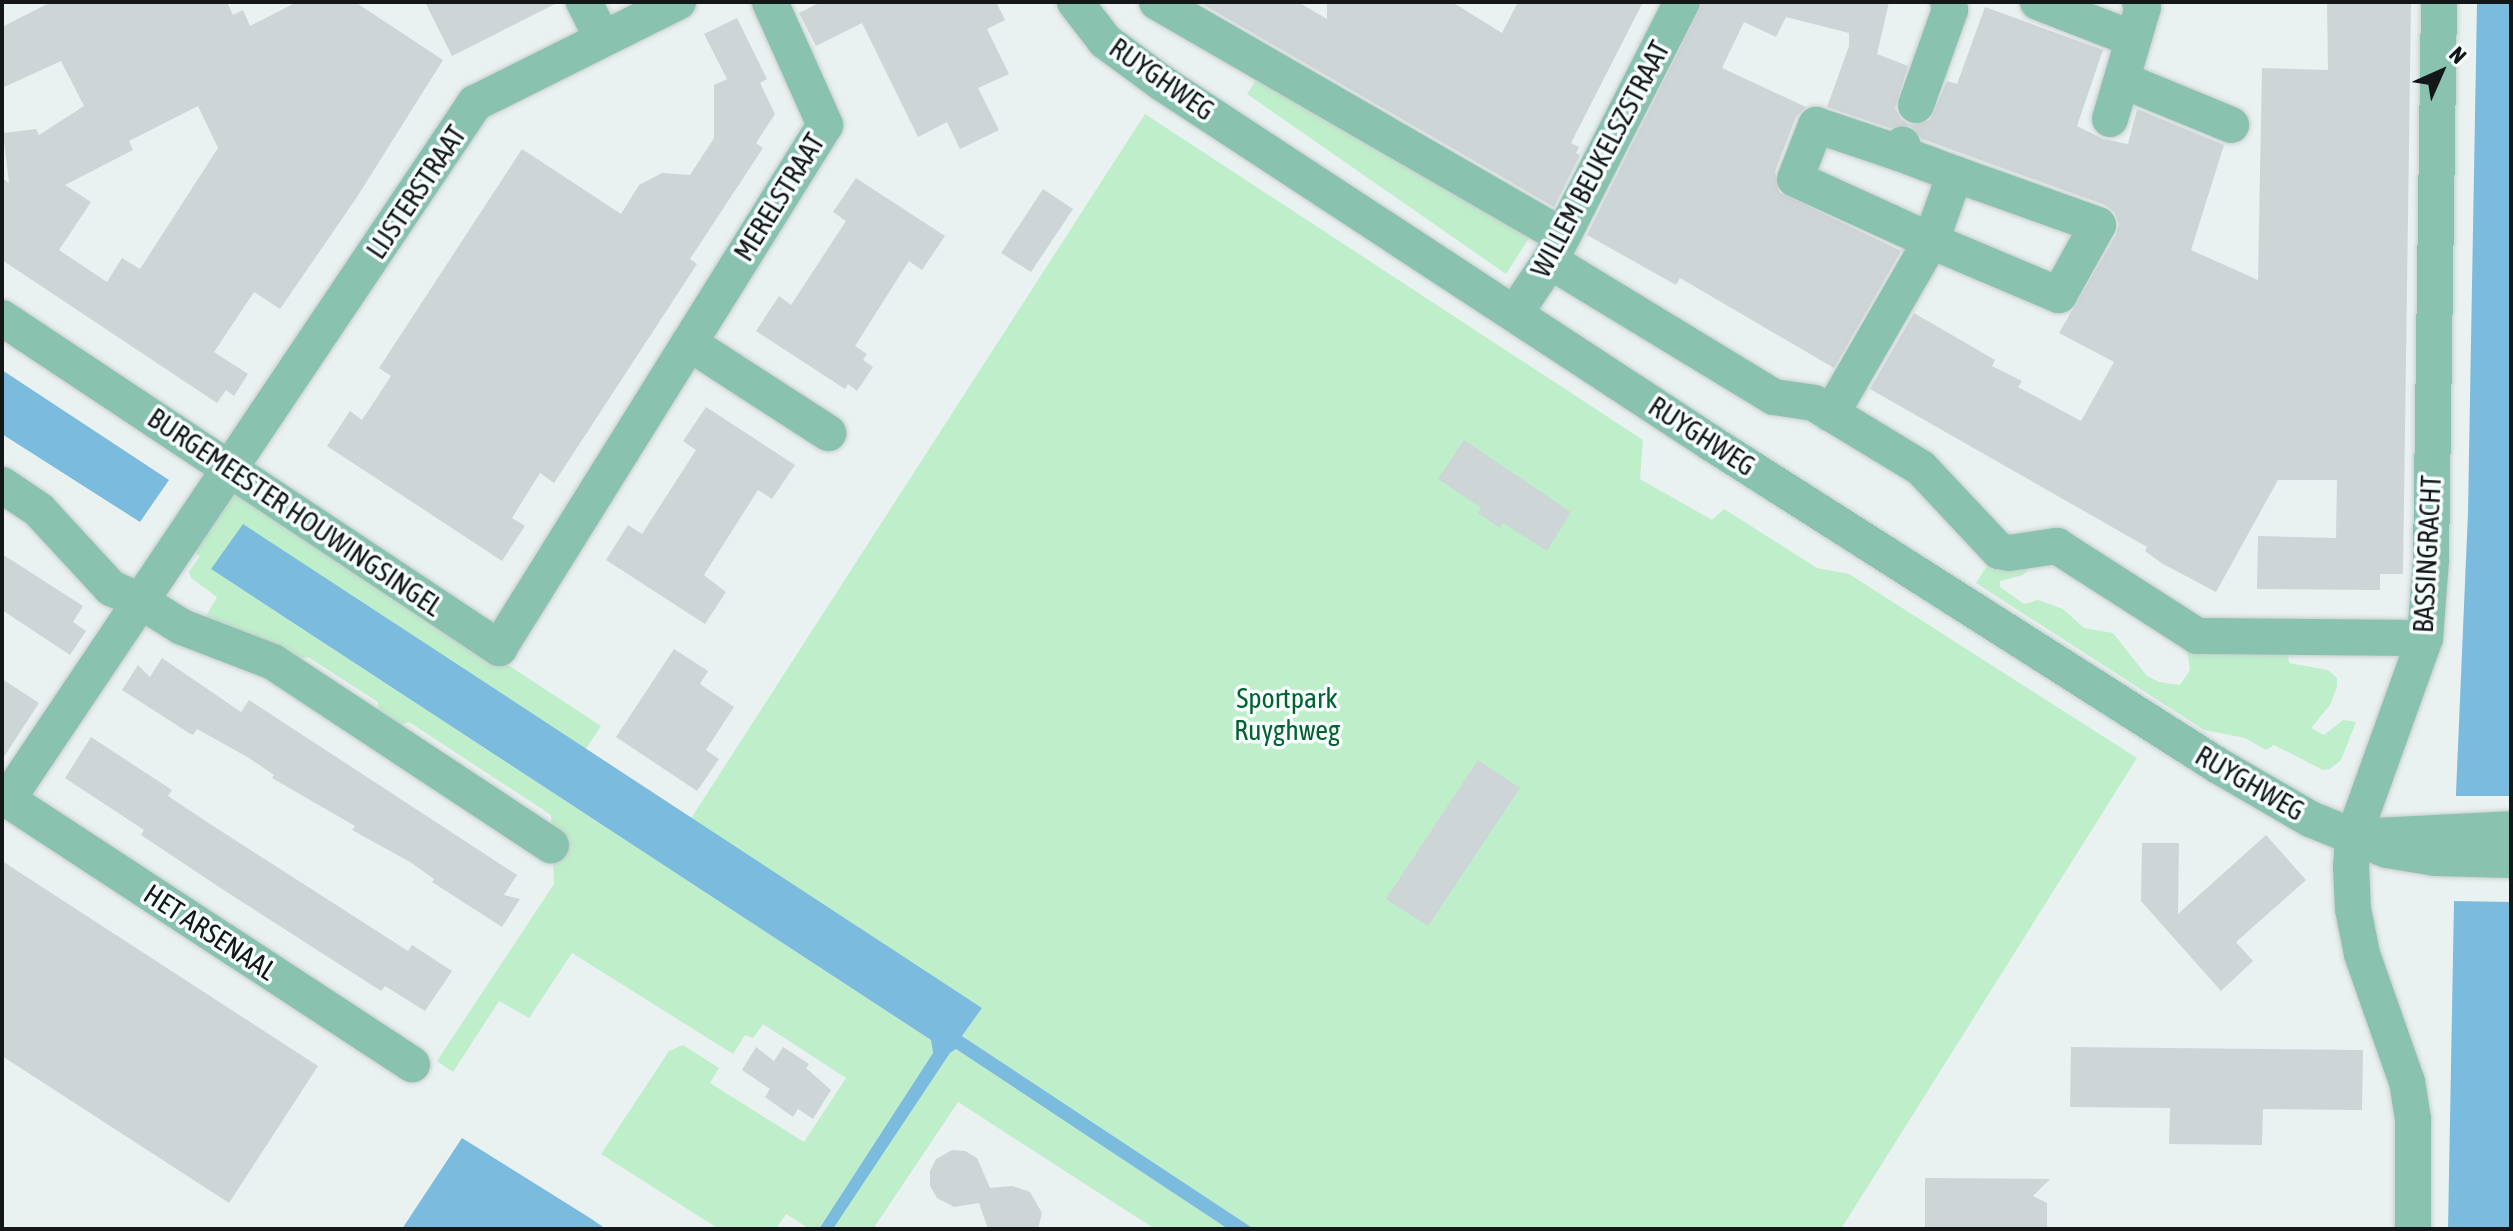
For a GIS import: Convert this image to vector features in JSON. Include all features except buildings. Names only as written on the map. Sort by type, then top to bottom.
[{"type":"street","points":[[584,2],[602,38]]},
{"type":"street","name":"LIJSTERSTRAAT","points":[[231,469],[475,103],[678,2]]},
{"type":"street","name":"MERELSTRAAT","points":[[554,558],[825,125],[770,2]]},
{"type":"street","name":"RUYGHWEG","points":[[1075,2],[1105,41],[1142,69],[1711,443],[2217,765],[2310,819],[2387,850],[2511,829]]},
{"type":"street","points":[[1157,2],[1556,248],[1774,397],[1808,401],[1926,472],[1999,551],[2009,553],[2057,546],[2197,636],[2425,638]]},
{"type":"street","name":"WILLEM BEUKELSZSTRAAT","points":[[1515,313],[1556,248],[1682,2]]},
{"type":"street","points":[[1916,105],[1950,10],[1948,2]]},
{"type":"street","points":[[2038,2],[2133,39]]},
{"type":"street","points":[[2110,119],[2143,7],[2140,2]]},
{"type":"street","name":"BASSINGRACHT","points":[[2413,1229],[2411,1103],[2407,1082],[2362,954],[2351,889],[2353,838],[2425,638],[2431,560],[2439,2]]},
{"type":"street","points":[[2122,80],[2231,125]]},
{"type":"street","points":[[1816,125],[1900,149],[1955,174],[2098,225],[2059,295],[1926,252],[1795,179],[1816,125]]},
{"type":"street","points":[[1831,414],[1926,252],[1955,174]]},
{"type":"street","name":"BURGEMEESTER HOUWINGSINGEL","points":[[2,318],[499,648],[554,558]]},
{"type":"street","points":[[689,343],[828,433]]},
{"type":"street","name":"HET ARSENAAL","points":[[231,469],[5,798],[412,1064]]},
{"type":"street","points":[[2,485],[39,510],[111,588],[142,602],[182,627],[273,662],[551,845]]},
{"type":"street","name":"RUYGHWEG","points":[[2435,844],[2511,860]]},
{"type":"green space","points":[[1263,70],[1536,227],[1506,274],[1247,94]]},
{"type":"green space","name":"Sportpark Ruyghweg","points":[[1145,114],[1643,440],[1640,479],[1712,520],[1724,509],[1817,568],[1849,574],[2137,758],[1841,1229],[1254,1229],[962,1036],[982,1008],[690,820]]},
{"type":"green space","points":[[242,491],[601,726],[585,750],[244,525],[212,570],[931,1040],[933,1053],[819,1229],[810,1229],[786,1214],[776,1229],[719,1229],[601,1154],[669,1051],[683,1045],[719,1068],[710,1083],[804,1142],[846,1078],[763,1024],[753,1038],[745,1035],[733,1054],[572,953],[529,1018],[499,1001],[453,1072],[437,1061],[554,884],[551,815],[409,722],[394,727],[379,718],[378,702],[308,657],[293,661],[205,618],[217,597],[191,578],[189,572],[200,556],[190,549],[228,493]]},
{"type":"green space","points":[[1990,561],[2034,563],[2023,575],[2000,581],[2000,587],[2024,604],[2038,600],[2063,609],[2084,628],[2113,633],[2147,676],[2159,682],[2180,685],[2190,670],[2187,649],[2287,651],[2289,663],[2328,670],[2337,678],[2337,687],[2330,705],[2311,728],[2324,735],[2343,720],[2356,722],[2341,760],[2330,769],[2323,770],[2274,745],[2266,750],[2245,738],[2204,730],[1976,583]]},
{"type":"green space","points":[[956,1049],[1228,1229],[1155,1229],[958,1102],[873,1229],[833,1229],[950,1053]]},
{"type":"water","points":[[2477,2],[2511,2],[2511,1229],[2448,1229],[2456,793],[2468,512]]},
{"type":"water","points":[[2,370],[169,480],[140,522],[2,434]]},
{"type":"water","points":[[243,524],[982,1008],[962,1036],[1254,1229],[1228,1229],[956,1049],[950,1053],[833,1229],[819,1229],[933,1053],[931,1040],[211,569]]},
{"type":"water","points":[[462,1138],[590,1218],[606,1229],[402,1229]]},
{"type":"pier","points":[[2452,796],[2511,796],[2511,902],[2449,901]]}]
